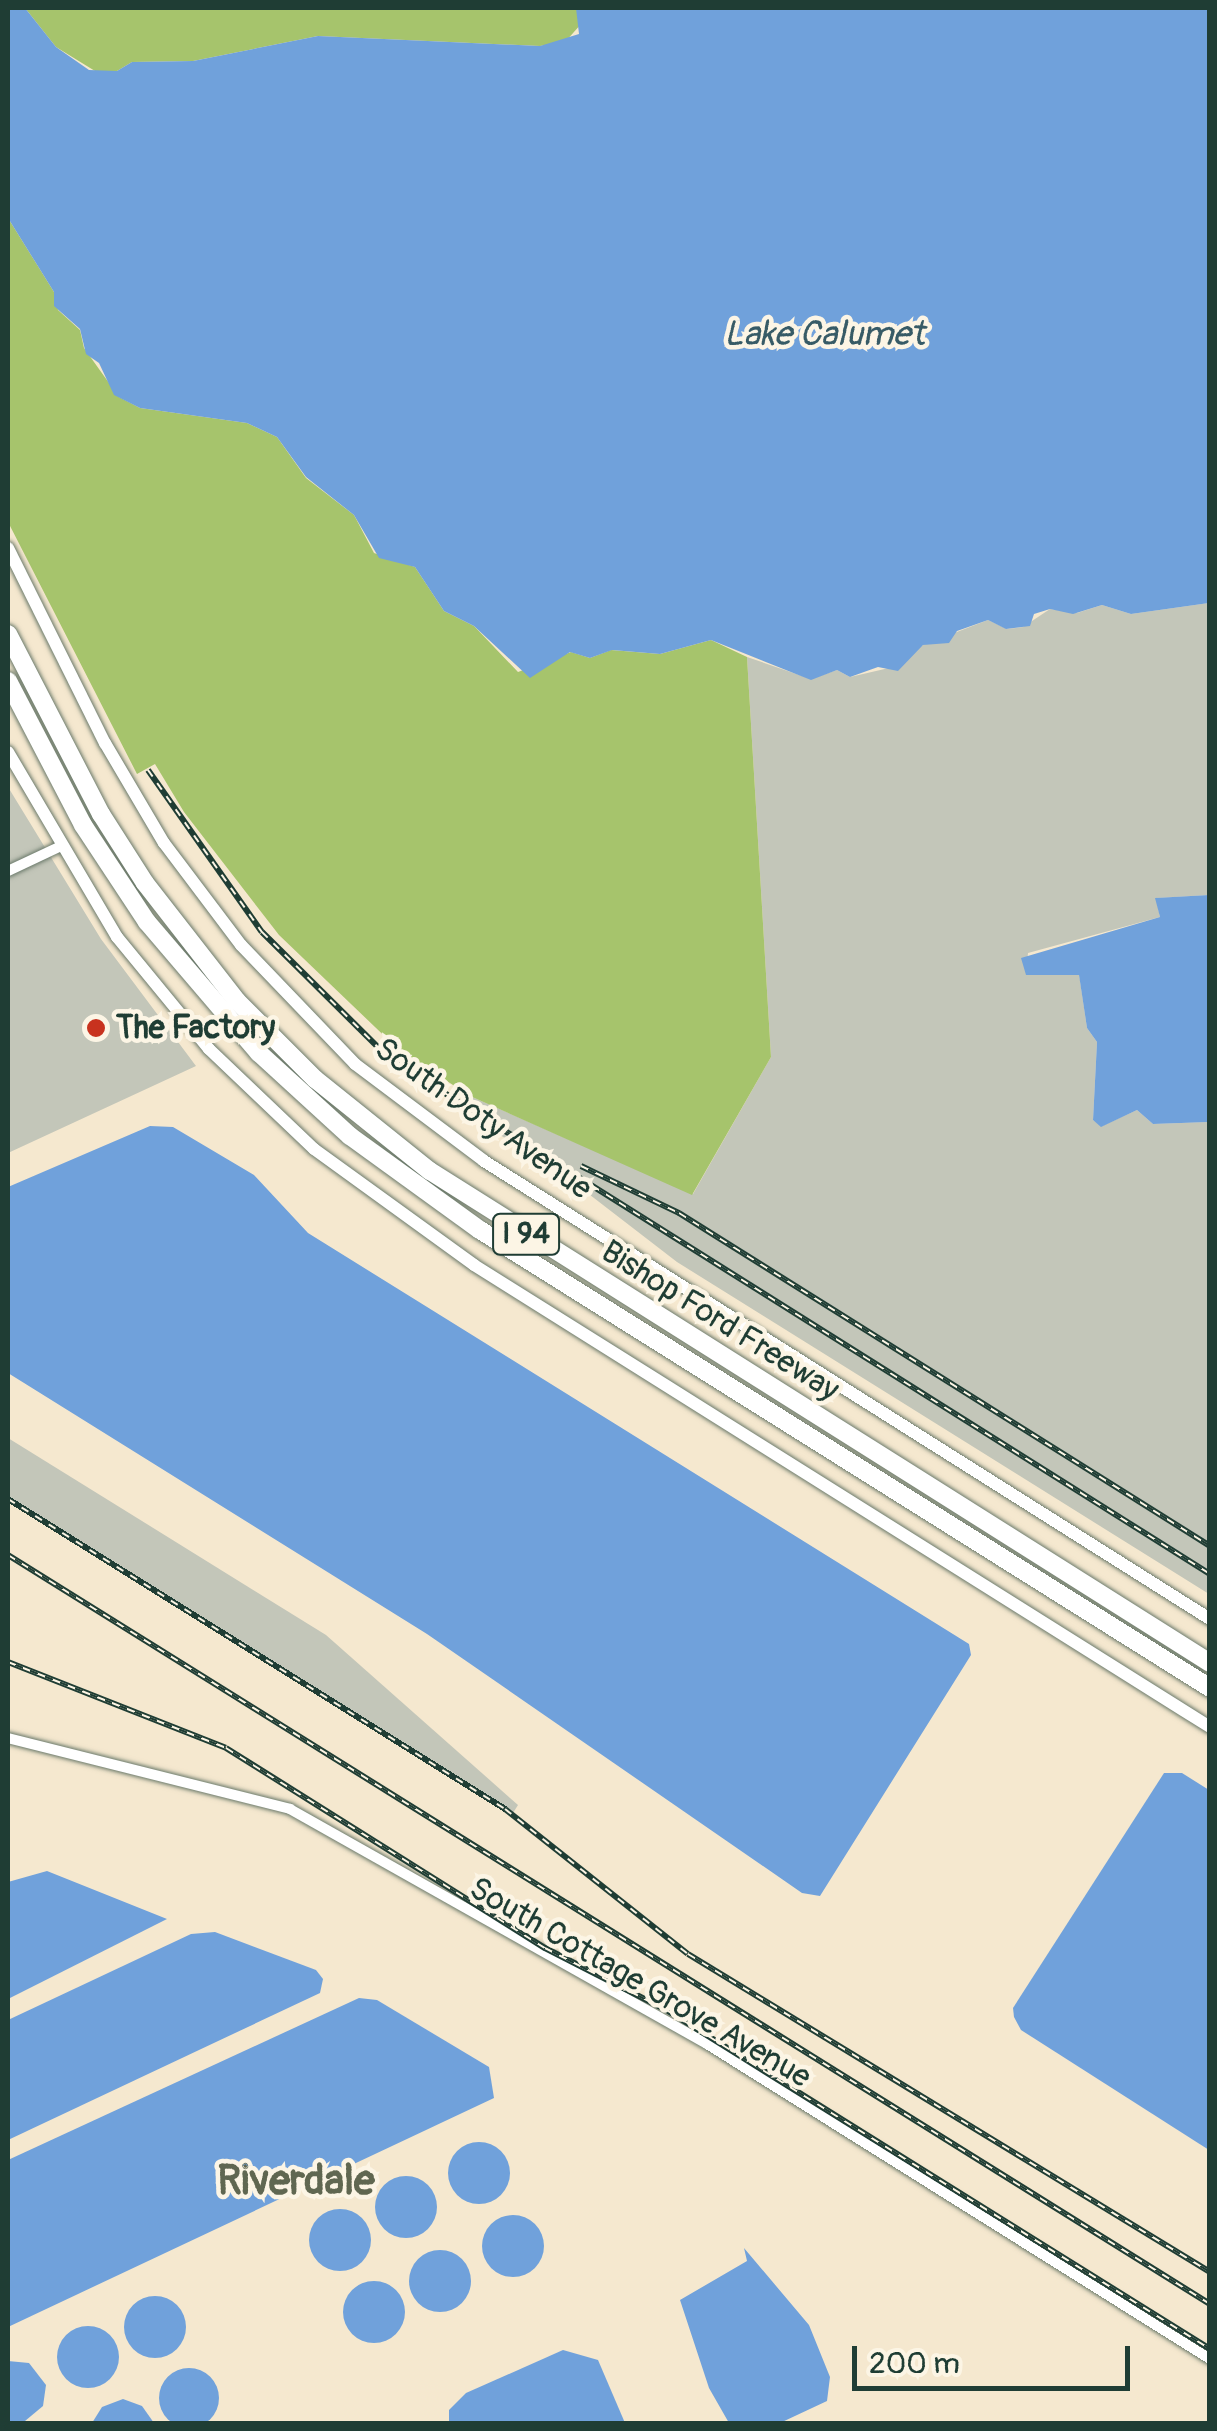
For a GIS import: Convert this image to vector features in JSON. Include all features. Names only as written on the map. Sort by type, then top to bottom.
[{"type":"highway","name":"Bishop Ford Freeway","points":[[8,634],[100,814],[145,883],[237,1001],[327,1089],[430,1172],[1210,1664]]},
{"type":"highway","name":"Bishop Ford Freeway","points":[[8,681],[83,826],[148,922],[220,1011],[336,1124],[480,1230],[1210,1688]]},
{"type":"street","name":"South Doty Avenue","points":[[8,548],[105,743],[164,844],[254,960],[355,1064],[500,1171],[1210,1619]]},
{"type":"street","points":[[8,752],[59,848],[117,937],[184,1021],[278,1118],[356,1183],[474,1266],[1210,1727]]},
{"type":"street","points":[[8,871],[59,848]]},
{"type":"street","name":"South Cottage Grove Avenue","points":[[8,1738],[302,1814],[707,2044],[1210,2359]]},
{"type":"shaded area","points":[[1209,603],[1209,895],[1156,898],[1160,917],[1028,953],[1026,975],[1079,974],[1087,1028],[1097,1042],[1093,1120],[1102,1126],[1137,1110],[1153,1124],[1209,1122],[1209,1594],[677,1262],[568,1178],[461,1110],[470,1096],[693,1194],[771,1057],[747,657],[811,679],[837,670],[850,677],[889,668],[923,645],[988,620],[1007,629],[1023,627],[1050,609],[1077,613],[1102,605],[1131,614]]},
{"type":"shaded area","points":[[8,787],[101,939],[196,1066],[8,1153]]},
{"type":"shaded area","points":[[8,1438],[326,1635],[518,1805],[513,1813],[8,1496]]},
{"type":"green space","points":[[25,8],[576,8],[582,23],[565,42],[540,46],[318,36],[193,61],[132,62],[117,71],[95,71],[56,47]]},
{"type":"green space","points":[[8,218],[54,292],[58,310],[80,330],[84,348],[119,397],[140,408],[247,423],[277,437],[306,478],[354,515],[374,553],[415,567],[444,611],[474,626],[518,672],[571,652],[590,658],[611,650],[660,654],[711,640],[747,657],[771,1057],[692,1195],[470,1096],[399,1050],[279,935],[184,812],[155,764],[137,774],[8,522]]},
{"type":"water","name":"Lake Calumet","points":[[8,8],[25,8],[56,47],[89,70],[117,71],[132,62],[193,61],[318,36],[540,46],[579,34],[576,8],[1209,8],[1209,603],[1131,614],[1102,605],[1073,614],[1050,609],[1034,614],[1030,626],[1006,629],[988,620],[957,631],[949,643],[923,645],[898,671],[878,667],[850,677],[837,670],[811,680],[711,640],[660,654],[612,650],[590,658],[570,652],[530,678],[474,626],[444,611],[415,567],[379,558],[354,515],[306,477],[277,437],[247,423],[140,408],[114,395],[99,363],[86,354],[80,329],[54,306],[54,292],[8,218]]},
{"type":"water","points":[[1209,895],[1209,1122],[1153,1124],[1137,1110],[1101,1127],[1093,1120],[1097,1042],[1087,1028],[1079,975],[1026,975],[1021,958],[1160,917],[1155,898]]},
{"type":"water","points":[[150,1126],[173,1127],[254,1175],[308,1233],[969,1644],[971,1655],[820,1896],[802,1893],[427,1634],[8,1373],[8,1187]]},
{"type":"water","points":[[1164,1773],[1182,1773],[1209,1790],[1209,2150],[1021,2030],[1014,2017],[1013,2008]]},
{"type":"water","points":[[47,1871],[167,1919],[8,1999],[8,1882]]},
{"type":"water","points":[[215,1932],[316,1970],[323,1979],[320,1993],[8,2140],[8,2020],[191,1934]]},
{"type":"water","points":[[359,1998],[377,2000],[489,2067],[494,2098],[8,2327],[8,2160]]},
{"type":"water","points":[[479,2142],[501,2151],[510,2173],[501,2195],[479,2204],[457,2195],[448,2173],[457,2151]]},
{"type":"water","points":[[406,2176],[428,2185],[437,2207],[428,2229],[406,2238],[384,2229],[375,2207],[384,2185]]},
{"type":"water","points":[[340,2209],[362,2218],[371,2240],[362,2262],[340,2271],[318,2262],[309,2240],[318,2218]]},
{"type":"water","points":[[513,2215],[535,2224],[544,2246],[535,2268],[513,2277],[491,2268],[482,2246],[491,2224]]},
{"type":"water","points":[[744,2248],[809,2325],[830,2377],[827,2401],[780,2423],[729,2423],[709,2388],[680,2300],[747,2261]]},
{"type":"water","points":[[440,2250],[462,2259],[471,2281],[462,2303],[440,2312],[418,2303],[409,2281],[418,2259]]},
{"type":"water","points":[[374,2281],[396,2290],[405,2312],[396,2334],[374,2343],[352,2334],[343,2312],[352,2290]]},
{"type":"water","points":[[155,2296],[177,2305],[186,2327],[177,2349],[155,2358],[133,2349],[124,2327],[133,2305]]},
{"type":"water","points":[[88,2326],[110,2335],[119,2357],[110,2379],[88,2388],[66,2379],[57,2357],[66,2335]]},
{"type":"water","points":[[563,2350],[598,2360],[625,2423],[449,2423],[449,2410],[466,2393]]},
{"type":"water","points":[[8,2361],[29,2363],[46,2385],[43,2406],[25,2421],[8,2421]]},
{"type":"water","points":[[189,2368],[210,2377],[219,2398],[210,2419],[189,2428],[168,2419],[159,2398],[168,2377]]},
{"type":"water","points":[[123,2399],[142,2406],[154,2423],[92,2423],[102,2407]]},
{"type":"railway","points":[[148,770],[262,932],[389,1058],[1210,1574]]},
{"type":"railway","points":[[581,1166],[679,1213],[1210,1546]]},
{"type":"railway","points":[[8,1499],[505,1809],[688,1954],[1210,2272]]},
{"type":"railway","points":[[8,1555],[1210,2304]]},
{"type":"railway","points":[[8,1662],[226,1748],[545,1948],[668,2011],[1210,2349]]},
{"type":"place","name":"The Factory","points":[[96,1028]]},
{"type":"district","name":"Riverdale","points":[[296,2181]]}]
